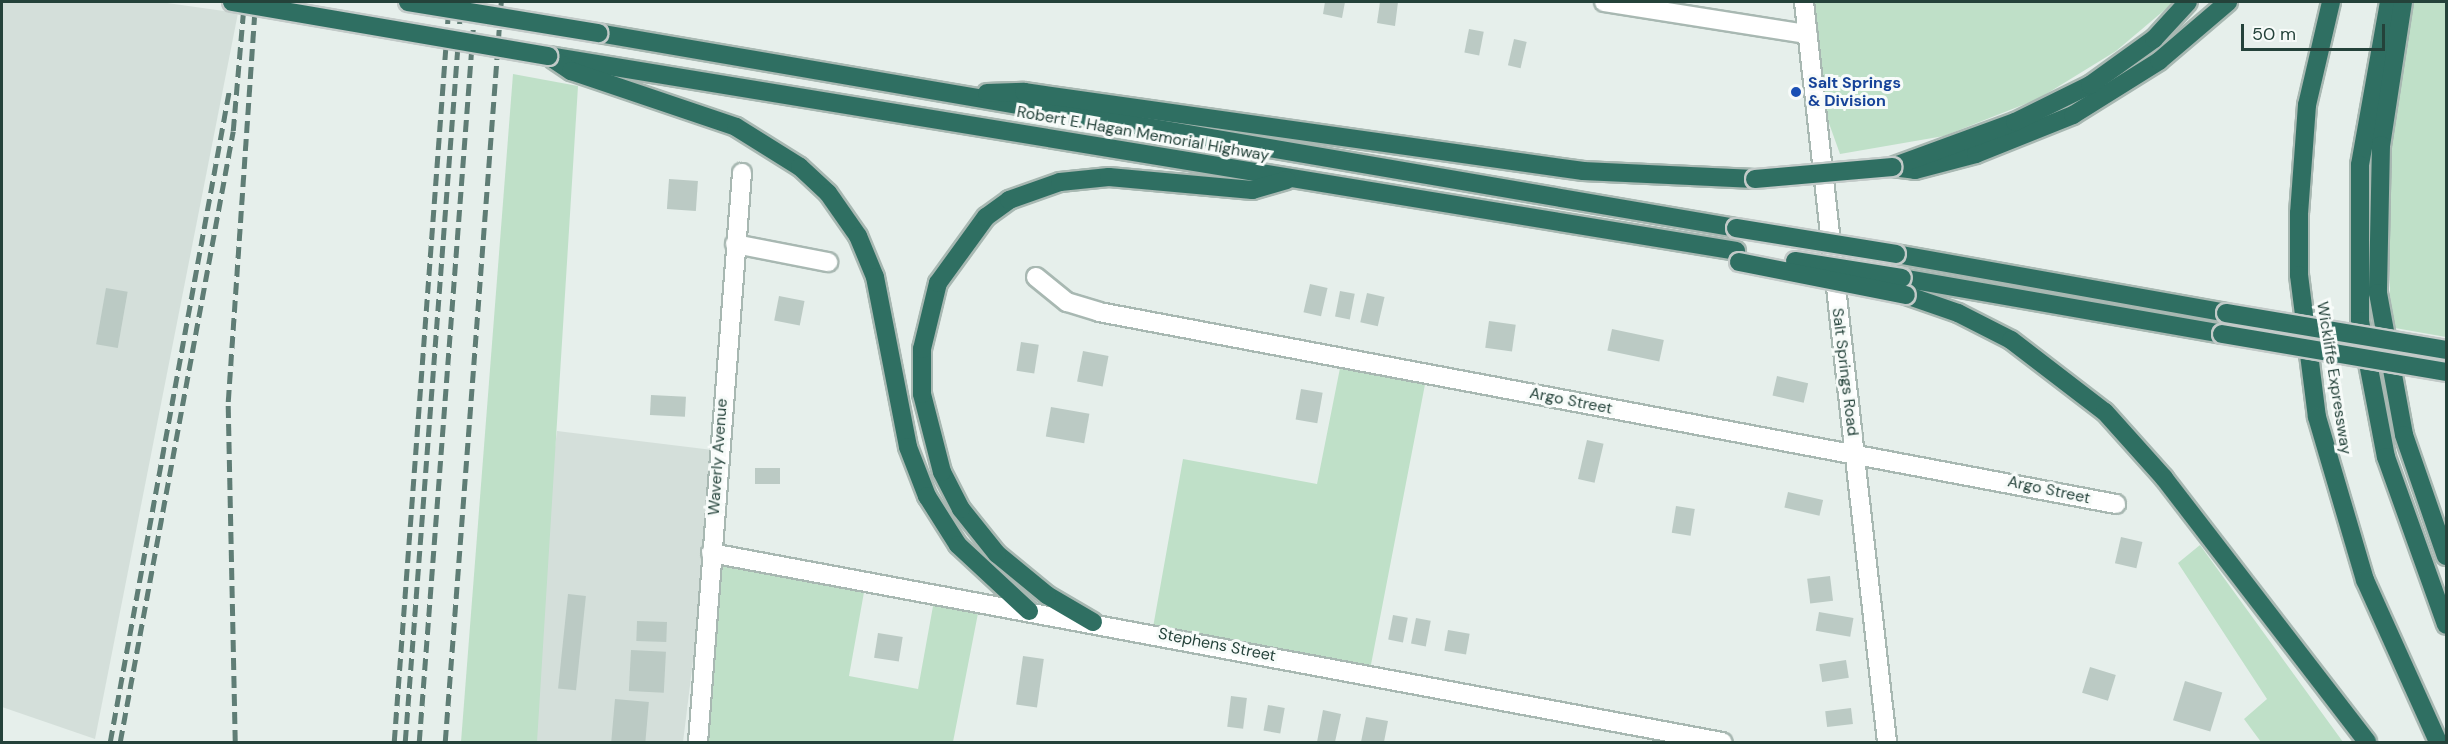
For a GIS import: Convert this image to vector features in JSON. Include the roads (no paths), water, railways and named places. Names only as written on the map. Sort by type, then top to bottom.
[{"type":"highway","points":[[232,2],[548,56],[592,70],[736,127],[785,157],[828,193],[858,236],[875,277],[908,447],[927,496],[958,545],[1029,611]]},
{"type":"highway","points":[[408,2],[976,94],[1022,109],[1896,254],[2446,350]]},
{"type":"highway","points":[[1892,167],[2015,122],[2090,85],[2154,39],[2188,2]]},
{"type":"highway","points":[[976,94],[1024,92],[1583,171],[1755,179],[1892,167],[1915,170],[1976,154],[2073,115],[2159,61],[2228,2]]},
{"type":"highway","name":"Wickliffe Expressway","points":[[2331,2],[2307,105],[2299,213],[2299,275],[2317,417],[2365,580],[2438,742]]},
{"type":"highway","points":[[2389,2],[2360,165],[2360,321],[2386,457],[2446,625]]},
{"type":"highway","points":[[2403,2],[2381,144],[2378,293],[2404,435],[2446,556]]},
{"type":"highway","name":"Robert E. Hagan Memorial Highway","points":[[592,70],[1291,179],[1687,246],[1904,287]]},
{"type":"highway","points":[[1093,621],[1047,595],[997,554],[961,509],[942,472],[922,394],[924,338],[938,283],[986,217],[1010,200],[1060,182],[1109,177],[1252,190],[1291,179]]},
{"type":"highway","points":[[1904,287],[2222,334],[2446,372]]},
{"type":"highway","points":[[1904,287],[2010,340],[2114,420],[2164,478],[2367,742]]},
{"type":"street","points":[[1604,2],[1807,34]]},
{"type":"street","name":"Salt Springs Road","points":[[1804,2],[1887,742]]},
{"type":"street","name":"Waverly Avenue","points":[[698,742],[742,173]]},
{"type":"street","points":[[735,244],[828,262]]},
{"type":"street","name":"Argo Street","points":[[1036,277],[1067,302],[1099,312],[2116,504]]},
{"type":"street","name":"Stephens Street","points":[[711,553],[1093,621],[1722,742]]},
{"type":"railway","points":[[120,742],[233,131],[244,2]]},
{"type":"railway","points":[[235,742],[228,402],[255,2]]},
{"type":"railway","points":[[394,742],[449,2]]},
{"type":"railway","points":[[405,742],[461,2]]},
{"type":"railway","points":[[419,742],[475,2]]},
{"type":"railway","points":[[445,742],[501,2]]},
{"type":"railway","points":[[110,742],[229,91]]},
{"type":"place","name":"Salt Springs & Division","points":[[1796,92]]}]
